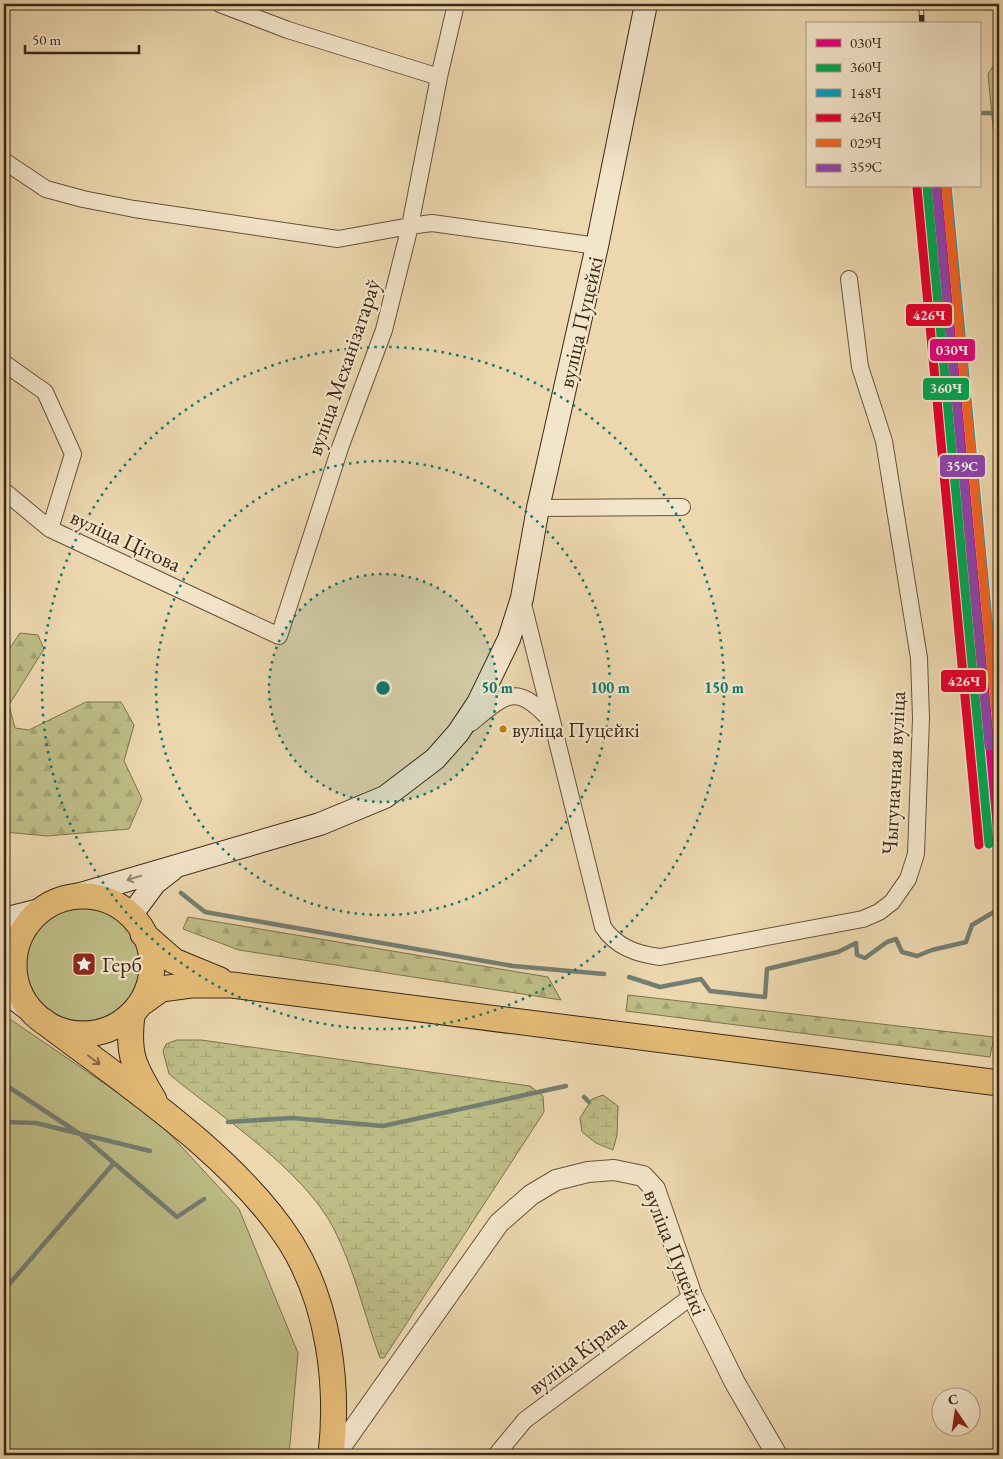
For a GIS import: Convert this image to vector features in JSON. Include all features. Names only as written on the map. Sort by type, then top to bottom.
[{"type":"main road","name":"вуліца Пуцейкі","points":[[77,895],[320,824],[385,797],[435,758],[458,733],[478,704],[509,639],[522,598],[538,508],[597,246],[646,4]]},
{"type":"main road","name":"вуліца Пуцейкі","points":[[138,924],[155,883],[180,864]]},
{"type":"main road","points":[[4,919],[40,910],[57,900],[77,895],[97,896],[110,900],[138,924],[174,961],[232,985]]},
{"type":"main road","points":[[40,910],[27,925],[18,941],[14,960],[19,988],[38,1016],[160,1111],[247,1187],[277,1223],[301,1263],[312,1288],[328,1346],[334,1406],[331,1455]]},
{"type":"main road","points":[[138,924],[151,968],[150,986],[137,1008],[129,1034],[134,1067],[160,1111]]},
{"type":"main road","points":[[4,992],[59,1030],[78,1034],[98,1033],[116,1026],[162,989],[191,985],[232,985],[999,1083]]},
{"type":"street","points":[[220,4],[288,30],[439,77]]},
{"type":"street","name":"вуліца Механізатараў","points":[[279,636],[341,445],[384,330],[410,226],[439,77],[456,4]]},
{"type":"street","points":[[4,161],[46,189],[83,199],[338,238],[432,223],[597,246]]},
{"type":"street","name":"Чыгуначная вуліца","points":[[522,598],[603,927],[617,942],[640,954],[660,958],[863,919],[879,912],[892,902],[908,880],[916,854],[921,718],[919,658],[884,441],[860,367],[848,278]]},
{"type":"street","name":"вуліца Цітова","points":[[4,363],[45,392],[73,454],[50,529],[279,636]]},
{"type":"street","points":[[4,491],[50,529]]},
{"type":"street","points":[[538,508],[682,507]]},
{"type":"street","points":[[458,733],[493,705],[514,696],[525,697],[534,702],[551,721]]},
{"type":"street","name":"вуліца Пуцейкі","points":[[335,1455],[499,1223],[531,1195],[556,1180],[588,1172],[614,1170],[643,1176],[655,1189],[692,1296],[735,1383],[777,1455]]},
{"type":"street","name":"вуліца Кірава","points":[[496,1455],[525,1420],[692,1296]]},
{"type":"green space","points":[[999,57],[999,190],[988,74]]},
{"type":"green space","points":[[20,633],[38,635],[44,649],[9,705],[15,728],[29,730],[86,702],[121,702],[134,725],[124,761],[142,799],[129,829],[47,836],[4,832],[4,657]]},
{"type":"green space","points":[[83,907],[105,912],[123,924],[135,942],[140,964],[135,986],[123,1004],[105,1016],[83,1021],[61,1016],[43,1004],[31,986],[26,964],[31,942],[43,924],[61,912]]},
{"type":"green space","points":[[188,917],[548,977],[561,1000],[239,950],[183,929]]},
{"type":"green space","points":[[628,995],[994,1037],[990,1057],[626,1011]]},
{"type":"green space","points":[[4,1015],[155,1118],[239,1209],[298,1353],[289,1455],[4,1455]]},
{"type":"green space","points":[[177,1040],[201,1040],[530,1086],[543,1096],[544,1112],[384,1358],[380,1358],[354,1277],[341,1245],[334,1229],[320,1207],[282,1165],[236,1126],[169,1074],[163,1051],[166,1044]]},
{"type":"green space","points":[[603,1095],[618,1106],[617,1135],[613,1150],[596,1143],[582,1132],[580,1118],[592,1099]]},
{"type":"waterway","points":[[980,113],[999,113]]},
{"type":"waterway","points":[[181,893],[205,912],[513,966],[604,974]]},
{"type":"waterway","points":[[629,977],[660,987],[701,979],[710,991],[765,997],[767,969],[838,952],[856,943],[857,955],[865,958],[887,942],[896,939],[902,952],[917,956],[932,950],[966,942],[972,925],[999,909]]},
{"type":"waterway","points":[[4,1084],[80,1134],[177,1217],[204,1199]]},
{"type":"waterway","points":[[228,1122],[292,1118],[383,1126],[566,1086]]},
{"type":"waterway","points":[[584,1097],[589,1102]]},
{"type":"waterway","points":[[4,1122],[36,1123],[150,1151]]},
{"type":"waterway","points":[[4,1290],[114,1163]]},
{"type":"railway","points":[[921,4],[922,22]]},
{"type":"transit line","name":"426Ч","points":[[917,188],[979,845]]},
{"type":"transit line","name":"360Ч","points":[[927,188],[989,844]]},
{"type":"transit line","name":"359С","points":[[936,188],[989,746]]},
{"type":"transit line","name":"030Ч","points":[[937,188],[999,843]]},
{"type":"transit line","name":"029Ч","points":[[946,188],[999,745]]},
{"type":"transit line","name":"148Ч","points":[[947,188],[999,739]]},
{"type":"place","name":"вуліца Пуцейкі","points":[[503,729]]},
{"type":"place","name":"Герб","points":[[84,964]]}]
